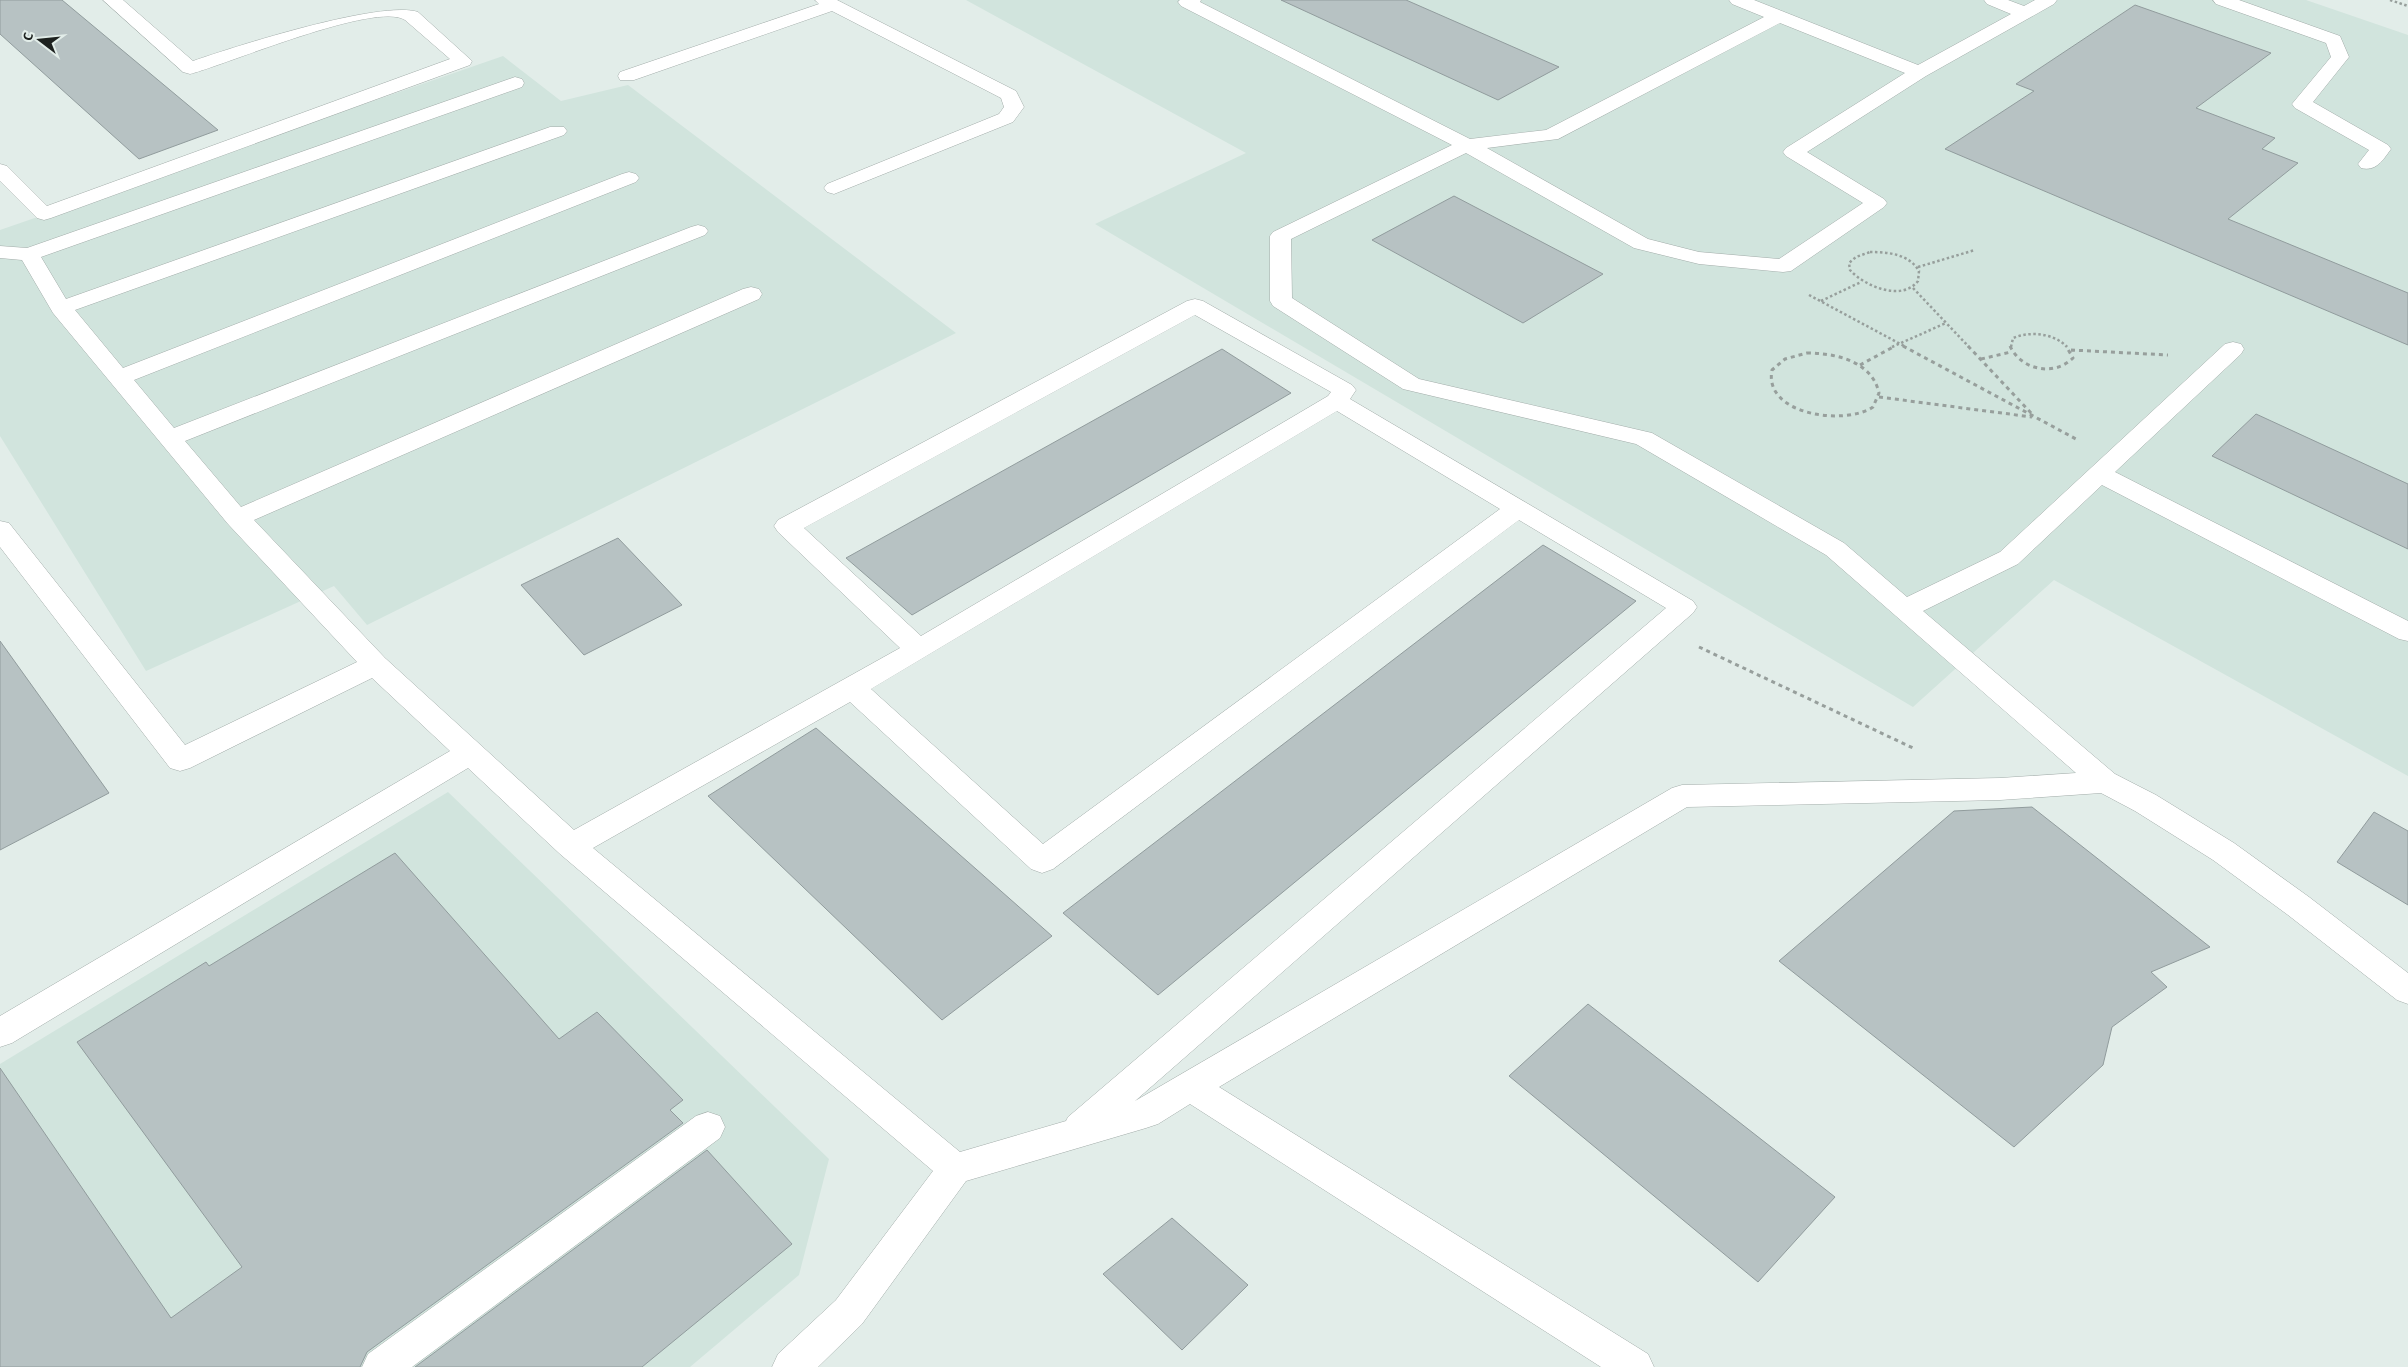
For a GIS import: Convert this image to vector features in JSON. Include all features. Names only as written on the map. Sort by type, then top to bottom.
[{"type":"street","points":[[0,170],[44,214],[462,61],[404,11],[372,10],[341,11],[190,68],[112,0]]},
{"type":"street","points":[[1192,0],[1187,2],[1467,145],[1641,244],[1699,258],[1783,266],[1877,203],[1792,152],[1919,72],[2048,0]]},
{"type":"street","points":[[1738,0],[1919,72]]},
{"type":"street","points":[[1993,0],[2025,13]]},
{"type":"street","points":[[2222,0],[2334,40],[2340,57],[2302,104],[2381,149],[2368,164]]},
{"type":"street","points":[[627,76],[829,2],[1009,95],[1014,107],[1006,118],[834,188]]},
{"type":"street","points":[[1779,16],[1551,135],[1467,145],[1280,236],[1281,301],[1410,384],[1644,438],[1835,549],[2105,782],[2132,795],[2238,861],[2408,991]]},
{"type":"street","points":[[0,252],[29,254],[515,83]]},
{"type":"street","points":[[61,308],[557,131]]},
{"type":"street","points":[[120,377],[629,178]]},
{"type":"street","points":[[170,438],[698,231]]},
{"type":"street","points":[[29,254],[61,308],[237,518],[375,665],[570,846],[955,1169]]},
{"type":"street","points":[[237,518],[751,294]]},
{"type":"street","points":[[570,846],[919,650],[1337,401],[1344,390],[1196,306],[787,526],[919,650]]},
{"type":"street","points":[[1904,609],[2009,558],[2228,354]]},
{"type":"street","points":[[1074,1134],[1684,606],[1337,401]]},
{"type":"street","points":[[2107,467],[2408,632]]},
{"type":"street","points":[[852,688],[1042,861],[1518,508]]},
{"type":"street","points":[[0,529],[180,760],[375,665]]},
{"type":"street","points":[[0,1033],[470,753]]},
{"type":"street","points":[[791,1367],[849,1312],[955,1169],[1146,1113],[1682,796],[2000,789],[2105,782]]},
{"type":"street","points":[[1191,1086],[1636,1367]]},
{"type":"street","points":[[381,1367],[708,1127]]},
{"type":"path","points":[[2390,0],[2408,6]]},
{"type":"path","points":[[1918,267],[1975,250]]},
{"type":"path","points":[[1883,252],[1897,254],[1918,267],[1921,275],[1920,282],[1913,288],[1888,290],[1861,282],[1852,275],[1849,267],[1851,260],[1864,253],[1883,252]]},
{"type":"path","points":[[1748,262],[2035,417],[2107,467]]},
{"type":"path","points":[[1820,301],[1861,282]]},
{"type":"path","points":[[1913,288],[2035,417]]},
{"type":"path","points":[[1860,365],[1898,344],[1946,323]]},
{"type":"path","points":[[2023,334],[2050,336],[2063,342],[2071,350],[2073,358],[2069,364],[2060,369],[2046,369],[2032,366],[2020,360],[2011,352],[2010,344],[2013,338],[2023,334]]},
{"type":"path","points":[[2071,350],[2228,354]]},
{"type":"path","points":[[1980,359],[2011,352]]},
{"type":"path","points":[[1807,353],[1834,356],[1860,365],[1872,375],[1879,386],[1880,397],[1873,407],[1862,414],[1844,417],[1806,412],[1790,404],[1777,394],[1771,383],[1772,372],[1778,362],[1791,356],[1807,353]]},
{"type":"path","points":[[1880,397],[2035,417]]},
{"type":"path","points":[[1658,628],[1919,751]]},
{"type":"shaded area","points":[[966,0],[2306,0],[2408,35],[2408,776],[2054,580],[1913,707],[1095,224],[1246,153]]},
{"type":"shaded area","points":[[503,56],[561,101],[628,85],[956,333],[367,625],[334,586],[146,671],[0,436],[0,230]]},
{"type":"shaded area","points":[[448,792],[829,1159],[799,1275],[690,1367],[0,1367],[0,1064]]},
{"type":"building","points":[[0,0],[62,0],[218,130],[139,159],[0,34]]},
{"type":"building","points":[[1281,0],[1406,0],[1559,67],[1498,100]]},
{"type":"building","points":[[2135,5],[2271,53],[2196,108],[2275,138],[2262,149],[2298,163],[2228,219],[2408,293],[2408,345],[1945,149],[2034,91],[2016,84]]},
{"type":"building","points":[[1454,196],[1603,274],[1523,323],[1372,240]]},
{"type":"building","points":[[1222,349],[1291,393],[912,615],[846,558]]},
{"type":"building","points":[[2256,414],[2408,484],[2408,549],[2212,456]]},
{"type":"building","points":[[618,538],[682,605],[584,655],[521,585]]},
{"type":"building","points":[[1543,545],[1636,601],[1158,995],[1063,913]]},
{"type":"building","points":[[0,641],[109,793],[0,850]]},
{"type":"building","points":[[816,728],[1052,936],[942,1020],[708,796]]},
{"type":"building","points":[[2032,807],[2210,947],[2151,972],[2167,987],[2112,1027],[2103,1065],[2014,1147],[1779,961],[1954,811]]},
{"type":"building","points":[[2374,812],[2408,831],[2408,905],[2337,862]]},
{"type":"building","points":[[395,853],[559,1039],[597,1012],[683,1100],[670,1110],[683,1123],[367,1352],[360,1367],[0,1367],[0,1068],[171,1318],[242,1267],[77,1042],[206,962],[209,966]]},
{"type":"building","points":[[1588,1004],[1835,1197],[1758,1282],[1509,1076]]},
{"type":"building","points":[[707,1150],[792,1244],[642,1367],[415,1367]]},
{"type":"building","points":[[1172,1218],[1248,1285],[1182,1350],[1103,1274]]}]
